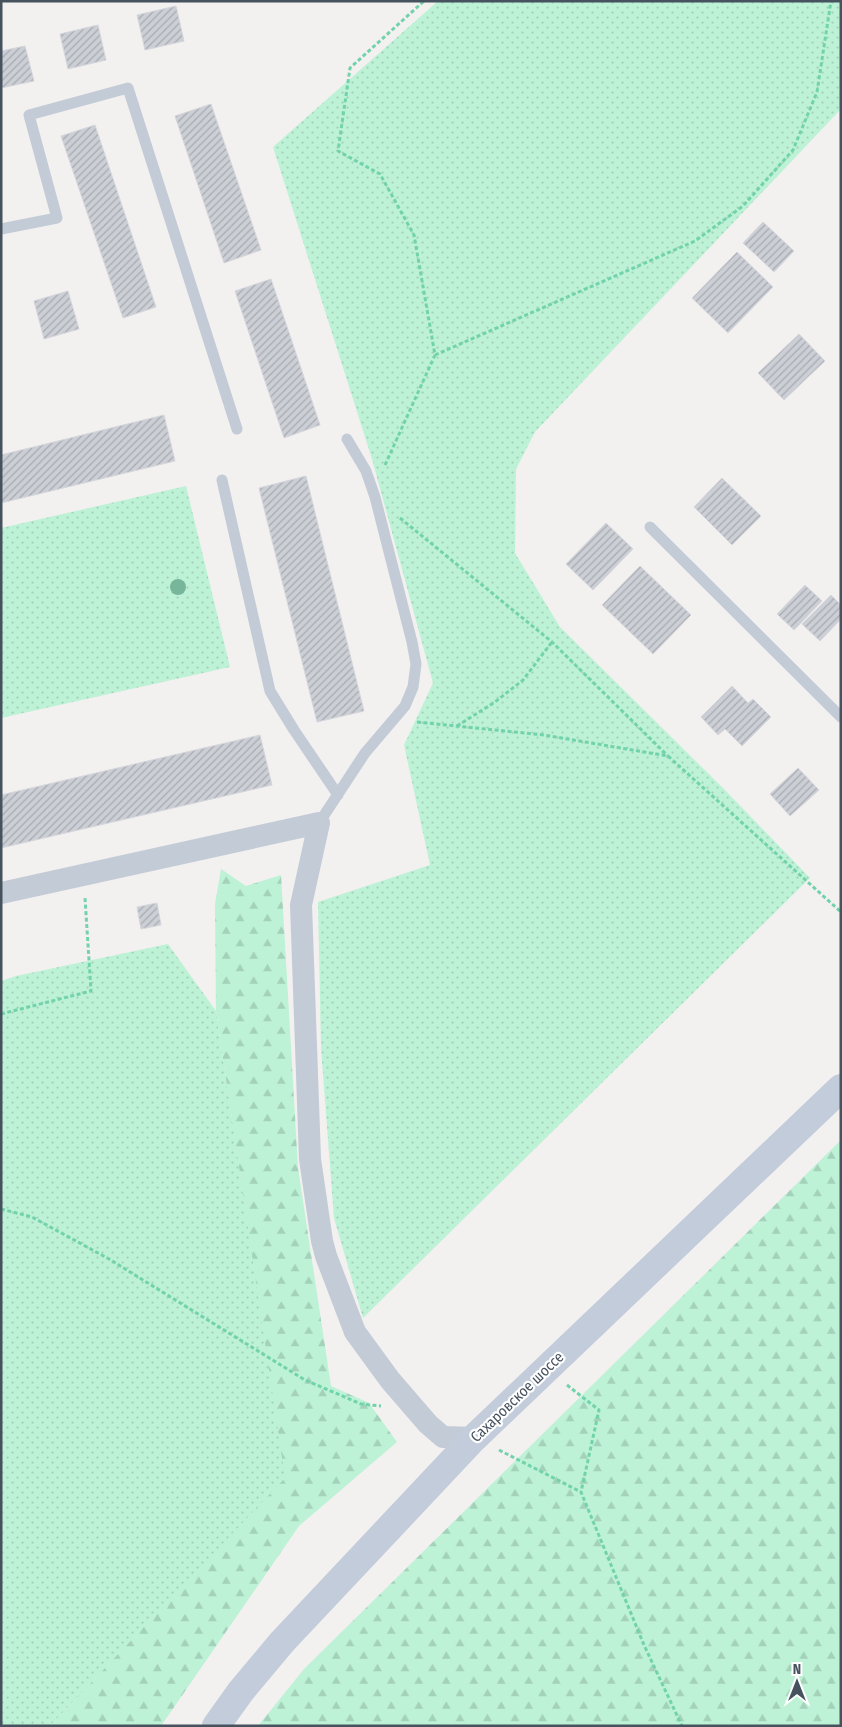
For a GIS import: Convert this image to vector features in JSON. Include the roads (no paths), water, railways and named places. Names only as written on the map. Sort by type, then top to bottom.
[{"type":"main road","name":"Сахаровское шоссе","points":[[216,1726],[241,1691],[282,1642],[474,1438],[841,1088]]},
{"type":"street","points":[[1,892],[320,823],[301,905],[310,1160],[322,1241],[355,1332],[390,1380],[428,1424],[443,1437],[474,1438]]},
{"type":"lane","points":[[1,229],[58,218],[30,115],[128,88],[237,429]]},
{"type":"lane","points":[[320,823],[365,752],[405,706],[413,688],[416,664],[375,497],[366,471],[347,439]]},
{"type":"lane","points":[[222,480],[270,691],[338,795]]},
{"type":"lane","points":[[650,527],[841,717]]}]
